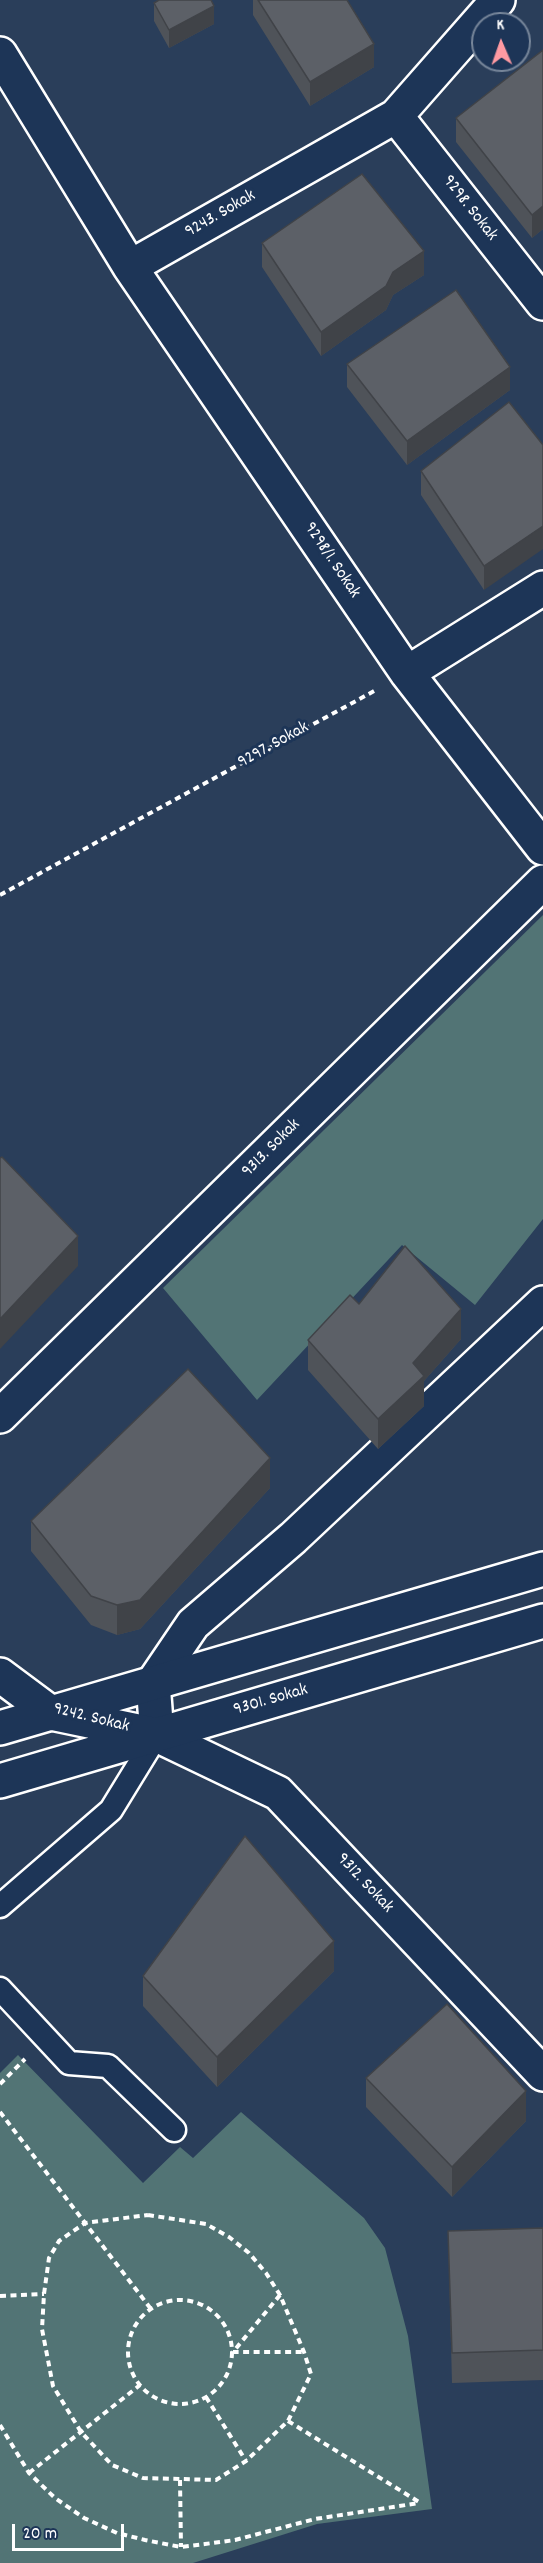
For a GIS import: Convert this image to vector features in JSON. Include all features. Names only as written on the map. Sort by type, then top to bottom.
[{"type":"street","name":"9243. Sokak","points":[[130,267],[396,116],[498,0]]},
{"type":"street","points":[[0,54],[130,267]]},
{"type":"street","name":"9298. Sokak","points":[[396,116],[543,303]]},
{"type":"street","name":"9298/1. Sokak","points":[[130,267],[407,673],[543,848]]},
{"type":"street","points":[[407,673],[543,588]]},
{"type":"street","name":"9313. Sokak","points":[[0,1416],[543,882]]},
{"type":"street","points":[[157,1735],[153,1683],[193,1624],[302,1530],[543,1304]]},
{"type":"street","points":[[0,1728],[543,1569]]},
{"type":"street","name":"9301. Sokak","points":[[0,1781],[543,1621]]},
{"type":"street","name":"9242. Sokak","points":[[0,1675],[51,1713],[157,1735]]},
{"type":"street","name":"9312. Sokak","points":[[157,1735],[278,1793],[543,2074]]},
{"type":"lane","points":[[0,1906],[111,1810],[157,1735]]},
{"type":"lane","points":[[0,1989],[69,2063],[108,2066],[174,2130]]},
{"type":"path","name":"9297. Sokak","points":[[0,895],[407,673]]},
{"type":"path","points":[[0,2112],[151,2309]]},
{"type":"path","points":[[148,2215],[206,2224],[229,2237],[249,2253],[266,2273],[280,2295],[311,2374],[288,2421],[246,2462],[216,2480],[143,2478],[112,2465],[81,2432],[53,2386],[42,2329],[49,2258],[59,2241],[85,2223],[148,2215]]},
{"type":"path","points":[[0,2296],[44,2294]]},
{"type":"path","points":[[232,2352],[280,2295]]},
{"type":"path","points":[[166,2302],[198,2303],[212,2311],[223,2322],[230,2336],[232,2352],[226,2379],[217,2390],[193,2403],[178,2405],[163,2402],[150,2395],[132,2373],[128,2359],[133,2331],[140,2319],[151,2309],[166,2302]]},
{"type":"path","points":[[232,2352],[304,2352]]},
{"type":"path","points":[[29,2473],[140,2385]]},
{"type":"path","points":[[206,2397],[246,2462]]},
{"type":"path","points":[[0,2425],[29,2473],[55,2498],[84,2518],[117,2533],[180,2547],[235,2540],[315,2519],[419,2503],[288,2421]]},
{"type":"path","points":[[180,2480],[180,2547]]},
{"type":"green space","points":[[543,915],[543,1219],[475,1305],[402,1245],[257,1400],[163,1288]]},
{"type":"green space","points":[[18,2055],[143,2183],[180,2147],[193,2158],[241,2112],[364,2218],[385,2248],[408,2336],[432,2509],[317,2524],[193,2563],[0,2563],[0,2073]]},
{"type":"building","points":[[159,0],[211,0],[214,6],[169,30],[154,3]]},
{"type":"building","points":[[258,0],[347,0],[374,44],[310,82]]},
{"type":"building","points":[[543,50],[543,206],[532,215],[456,118],[515,72],[531,72],[531,59]]},
{"type":"building","points":[[362,174],[424,251],[393,272],[386,286],[321,332],[262,243]]},
{"type":"building","points":[[456,290],[510,367],[407,441],[347,364]]},
{"type":"building","points":[[509,402],[543,445],[543,526],[484,566],[421,471]]},
{"type":"building","points":[[2,1157],[78,1236],[0,1319],[0,1158]]},
{"type":"building","points":[[405,1246],[461,1309],[413,1363],[424,1376],[378,1419],[308,1340],[350,1295],[359,1304]]},
{"type":"building","points":[[188,1369],[270,1458],[140,1600],[117,1605],[91,1596],[31,1521]]},
{"type":"building","points":[[245,1836],[334,1941],[217,2057],[143,1976]]},
{"type":"building","points":[[447,2004],[526,2091],[452,2167],[366,2078]]},
{"type":"building","points":[[543,2228],[543,2350],[452,2353],[448,2231]]}]
